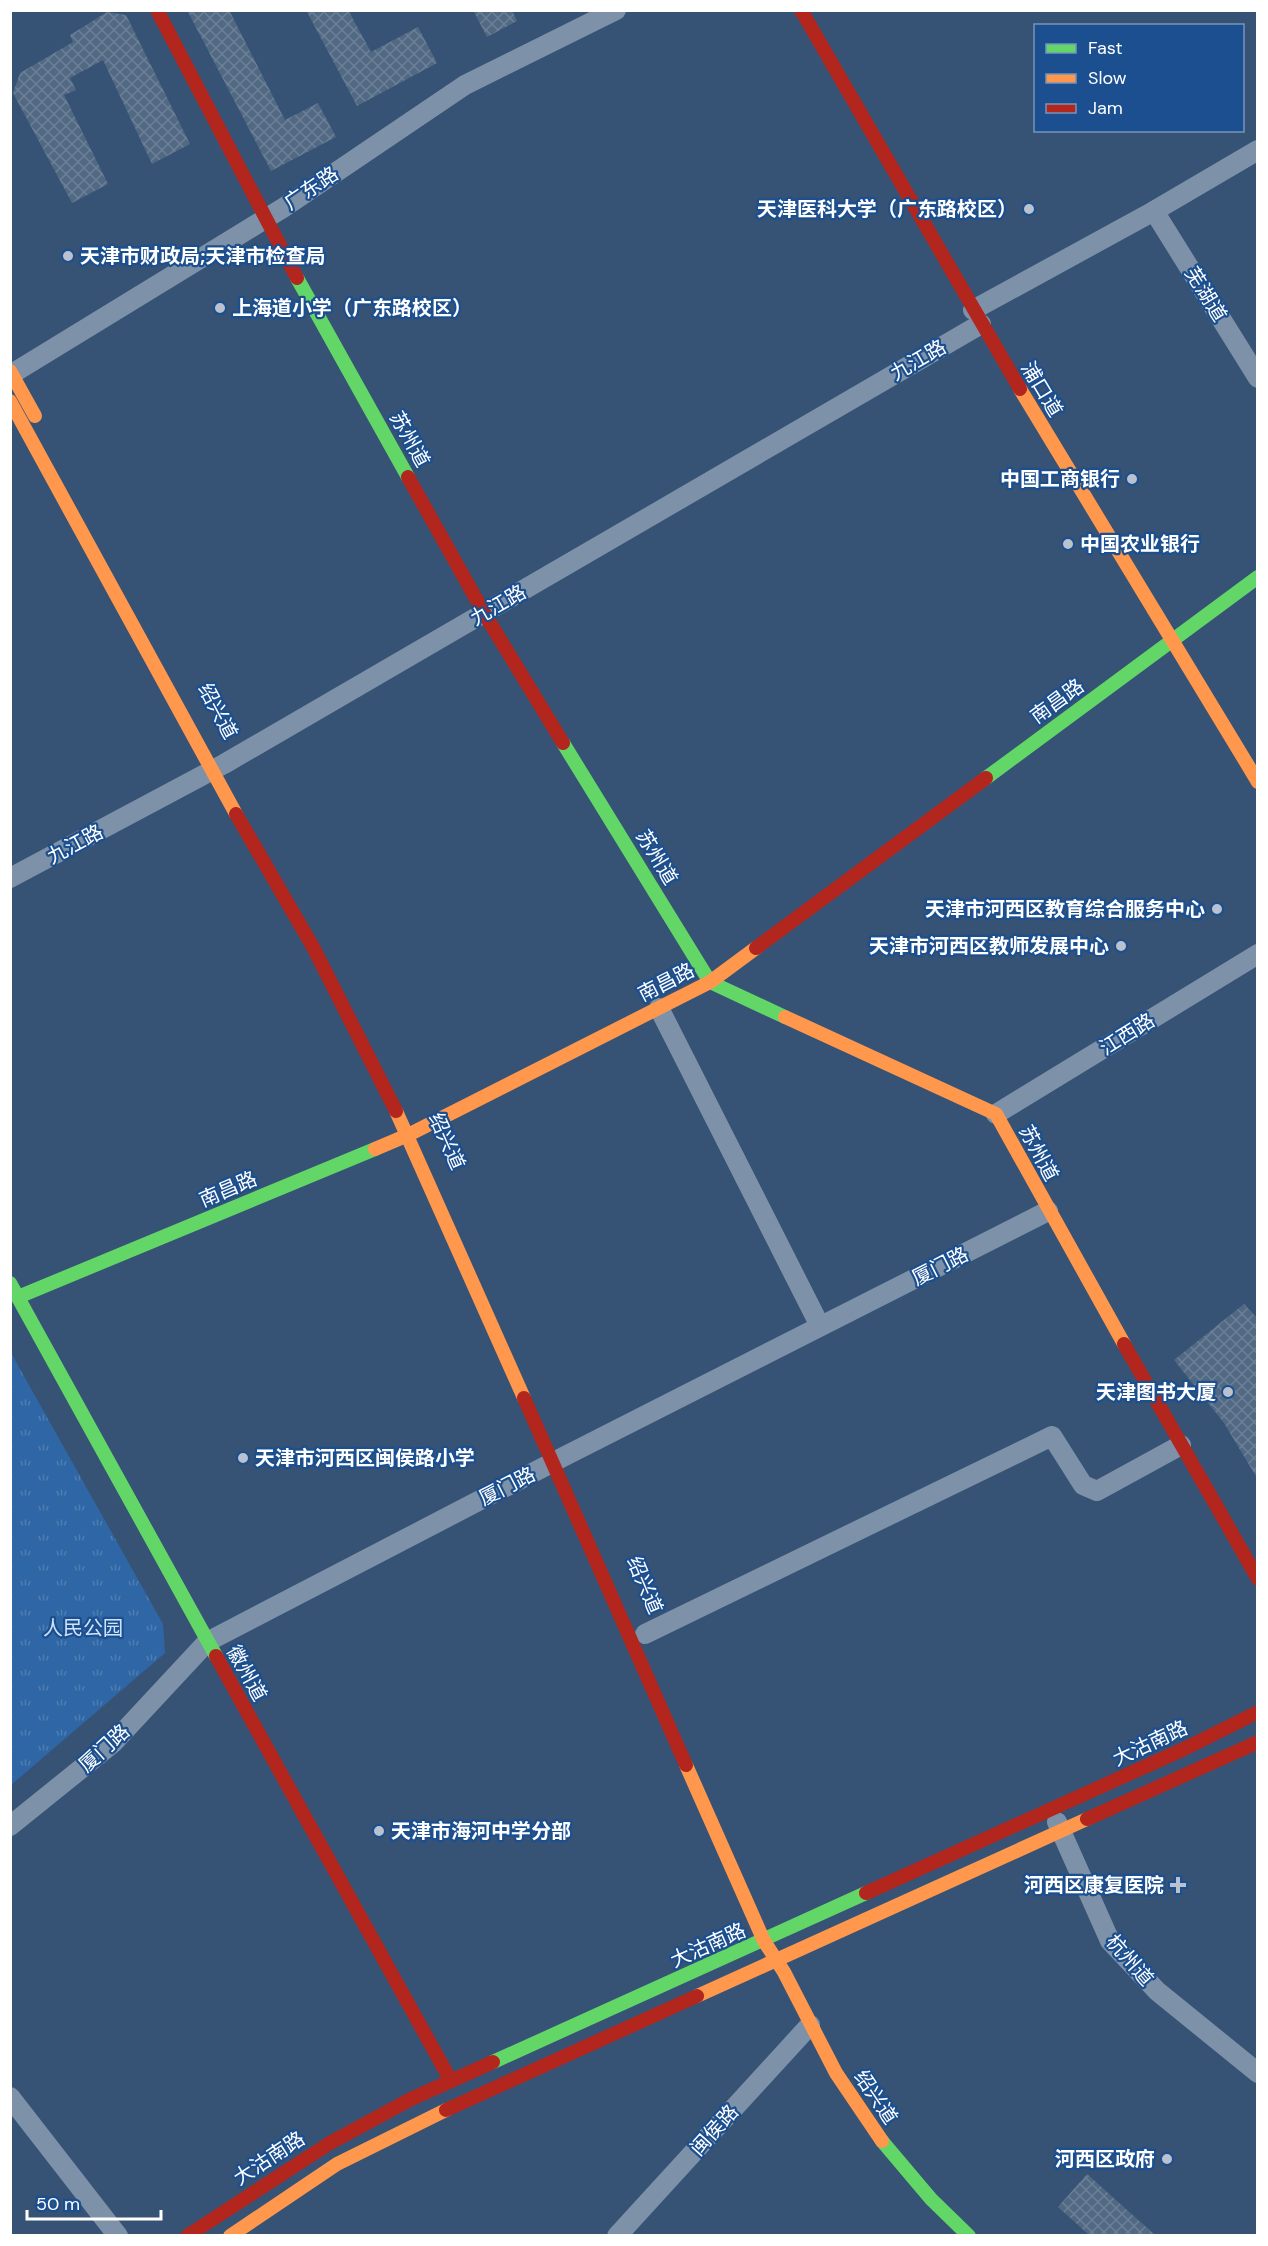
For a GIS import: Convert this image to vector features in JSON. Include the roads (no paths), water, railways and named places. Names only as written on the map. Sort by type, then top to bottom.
[{"type":"street","name":"苏州道","points":[[157,10],[264,219],[484,613],[710,982],[996,1114],[1048,1211],[1257,1579]]},
{"type":"street","name":"广东路","points":[[11,373],[264,219],[465,85],[616,10]]},
{"type":"street","name":"浦口道","points":[[801,10],[977,317],[1257,782]]},
{"type":"street","name":"九江路","points":[[10,878],[218,768],[484,613],[1257,150]]},
{"type":"street","name":"芜湖道","points":[[1154,211],[1257,378]]},
{"type":"street","points":[[11,373],[40,424]]},
{"type":"street","name":"绍兴道","points":[[10,402],[218,768],[313,947],[408,1135],[558,1460],[769,1938]]},
{"type":"street","name":"南昌路","points":[[18,1297],[408,1135],[424,1134],[710,982],[1257,577]]},
{"type":"street","name":"绍兴道","points":[[204,725],[218,768],[322,938],[424,1134]]},
{"type":"street","name":"江西路","points":[[996,1114],[1257,954]]},
{"type":"street","points":[[659,1008],[820,1326]]},
{"type":"street","name":"厦门路","points":[[10,1826],[113,1743],[207,1642],[558,1460],[1048,1211]]},
{"type":"street","name":"绍兴道","points":[[457,1213],[558,1460],[574,1476]]},
{"type":"street","name":"徽州道","points":[[10,1282],[451,2081]]},
{"type":"street","points":[[645,1634],[1052,1436],[1083,1485],[1096,1491],[1181,1444]]},
{"type":"street","name":"绍兴道","points":[[659,1667],[778,1960],[810,2025],[836,2073],[896,2160],[964,2234]]},
{"type":"street","name":"大沽南路","points":[[187,2235],[330,2143],[451,2081],[1184,1749],[1257,1712]]},
{"type":"street","points":[[230,2235],[337,2164],[417,2123],[1257,1742]]},
{"type":"street","name":"杭州道","points":[[1052,1808],[1101,1925],[1117,1950],[1157,1991],[1257,2073]]},
{"type":"street","name":"闽侯路","points":[[617,2235],[810,2025]]},
{"type":"street","points":[[10,2097],[118,2235]]},
{"type":"street","points":[[229,2207],[254,2235]]},
{"type":"place","name":"天津医科大学（广东路校区）","points":[[1029,209]]},
{"type":"place","name":"天津市财政局;天津市检查局","points":[[68,256]]},
{"type":"place","name":"上海道小学（广东路校区）","points":[[220,308]]},
{"type":"place","name":"中国工商银行","points":[[1132,479]]},
{"type":"place","name":"中国农业银行","points":[[1068,544]]},
{"type":"place","name":"天津市河西区教育综合服务中心","points":[[1217,909]]},
{"type":"place","name":"天津市河西区教师发展中心","points":[[1121,946]]},
{"type":"place","name":"天津图书大厦","points":[[1228,1392]]},
{"type":"place","name":"天津市河西区闽侯路小学","points":[[243,1458]]},
{"type":"place","name":"天津市海河中学分部","points":[[379,1831]]},
{"type":"place","name":"河西区康复医院","points":[[1178,1885]]},
{"type":"place","name":"河西区政府","points":[[1167,2159]]},
{"type":"park label","name":"人民公园","points":[[83,1628]]}]
